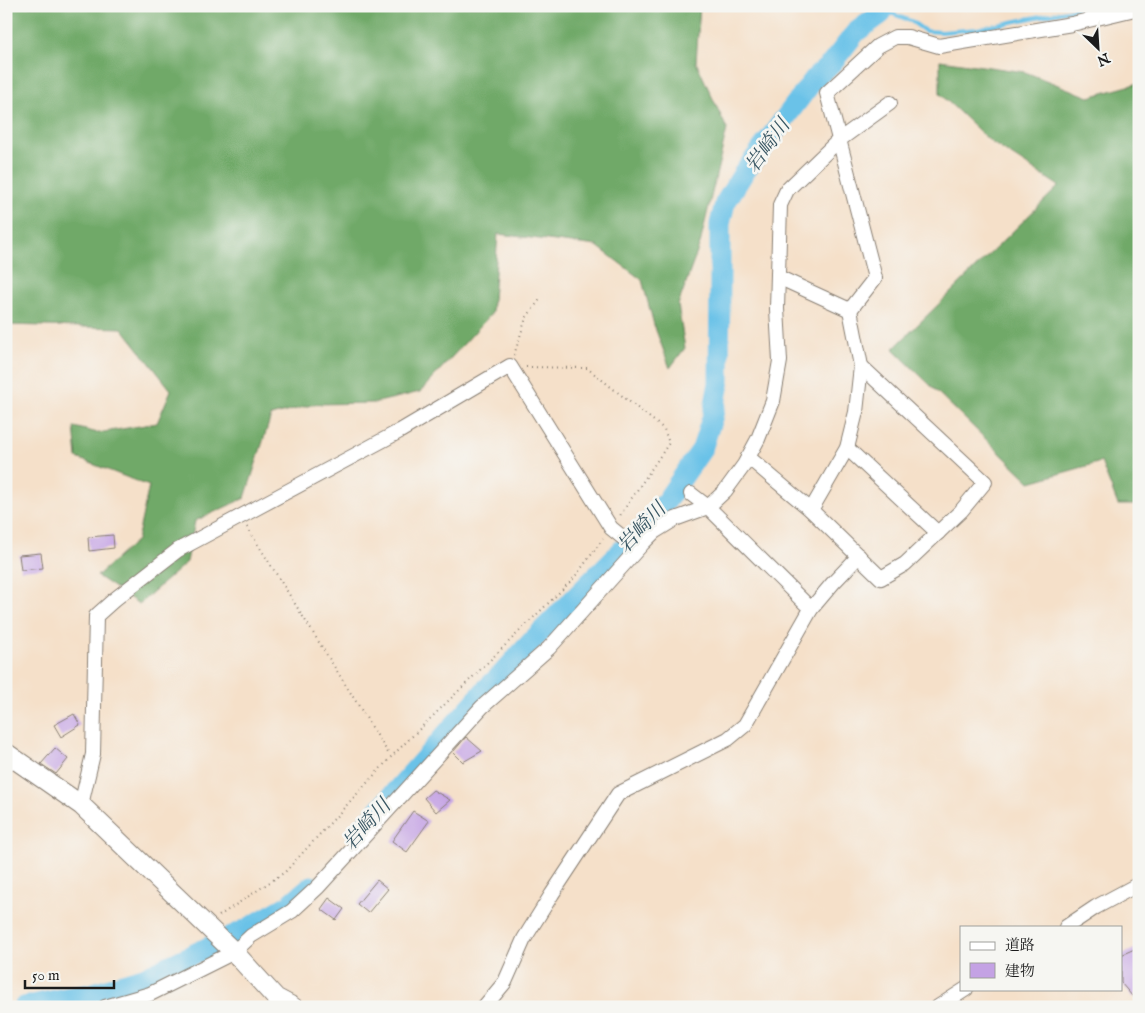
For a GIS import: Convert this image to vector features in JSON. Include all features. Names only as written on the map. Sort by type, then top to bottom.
[{"type":"street","points":[[811,510],[846,448],[856,412],[861,366],[850,310],[875,278],[827,93],[878,46],[895,37],[908,36],[939,46],[1072,24],[1139,8]]},
{"type":"street","points":[[105,1007],[150,994],[231,950],[292,911],[318,887],[482,707],[549,648],[654,532],[675,519],[708,507],[725,491],[748,458],[758,439],[773,401],[780,361],[777,309],[780,205],[786,190],[839,140],[890,104]]},
{"type":"street","points":[[778,277],[850,310]]},
{"type":"street","points":[[81,805],[93,754],[96,616],[178,550],[400,431],[510,366],[611,528],[637,549]]},
{"type":"street","points":[[748,458],[811,510],[881,578],[904,564],[961,510],[985,482],[861,366]]},
{"type":"street","points":[[846,448],[938,533]]},
{"type":"street","points":[[691,494],[708,507],[811,609]]},
{"type":"street","points":[[484,1007],[505,982],[524,939],[618,794],[728,739],[746,725],[811,609],[833,582],[859,556]]},
{"type":"street","points":[[6,753],[81,805],[231,950],[276,998],[293,1007]]},
{"type":"street","points":[[1068,926],[1096,907],[1139,884]]},
{"type":"street","points":[[938,1007],[964,990]]},
{"type":"path","points":[[208,928],[285,872],[391,757],[574,578],[669,444],[664,429],[587,368],[510,366],[526,318],[541,298]]},
{"type":"path","points":[[241,517],[391,757]]},
{"type":"green space","points":[[6,6],[700,6],[696,62],[727,129],[700,244],[678,305],[685,348],[670,368],[654,325],[642,280],[597,246],[498,234],[492,313],[420,392],[374,403],[315,404],[271,416],[245,498],[195,521],[187,562],[139,604],[97,576],[137,540],[149,486],[77,458],[74,427],[98,433],[157,423],[171,390],[122,328],[6,325]]},
{"type":"green space","points":[[940,60],[1025,72],[1089,97],[1139,83],[1139,505],[1118,505],[1101,462],[1030,482],[893,349],[1059,186],[991,142],[940,94]]},
{"type":"building","points":[[113,535],[114,548],[89,551],[88,537]]},
{"type":"building","points":[[41,553],[43,568],[21,570],[19,555]]},
{"type":"building","points":[[74,714],[80,725],[61,737],[54,725]]},
{"type":"building","points":[[466,737],[482,751],[463,762],[453,752]]},
{"type":"building","points":[[55,748],[68,759],[56,774],[41,764]]},
{"type":"building","points":[[433,790],[450,800],[436,812],[424,798]]},
{"type":"building","points":[[413,811],[429,821],[407,852],[392,841]]},
{"type":"building","points":[[377,880],[388,889],[368,913],[357,904]]},
{"type":"building","points":[[329,898],[344,909],[336,920],[321,909]]},
{"type":"building","points":[[1139,947],[1139,993],[1133,997],[1122,984],[1122,955]]},
{"type":"waterway","name":"岩崎川","points":[[879,6],[881,14],[893,14],[911,21],[925,31],[942,32],[977,29],[1071,10],[1082,6]]},
{"type":"waterway","name":"岩崎川","points":[[358,834],[487,688],[644,528],[662,507],[702,449],[713,415],[719,383],[720,224],[725,203],[743,174],[815,78],[831,64],[856,32],[881,14]]},
{"type":"waterway","name":"岩崎川","points":[[24,1007],[90,994],[143,978],[245,930],[290,904],[311,886]]}]
